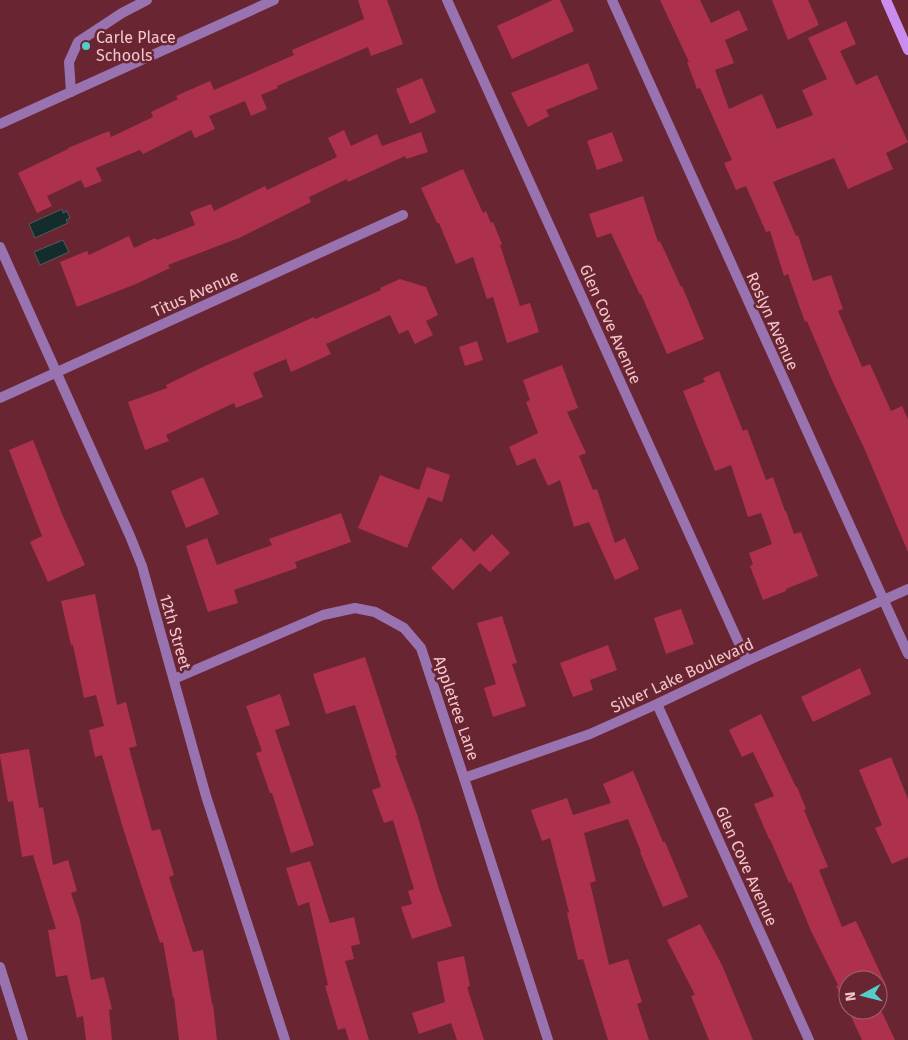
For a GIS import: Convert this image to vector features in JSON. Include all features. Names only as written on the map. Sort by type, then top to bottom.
[{"type":"main road","points":[[886,0],[908,50]]},
{"type":"street","points":[[71,92],[69,62],[78,42],[122,13],[147,0]]},
{"type":"street","points":[[0,124],[274,0]]},
{"type":"street","name":"Glen Cove Avenue","points":[[447,0],[747,661]]},
{"type":"street","name":"Roslyn Avenue","points":[[612,0],[908,654]]},
{"type":"street","name":"Titus Avenue","points":[[0,398],[403,215]]},
{"type":"street","name":"12th Street","points":[[0,247],[142,566],[206,796],[285,1040]]},
{"type":"street","name":"Silver Lake Boulevard","points":[[464,778],[590,734],[908,589]]},
{"type":"street","name":"Appletree Lane","points":[[174,679],[323,615],[355,608],[375,612],[404,628],[421,648],[548,1040]]},
{"type":"street","name":"Glen Cove Avenue","points":[[657,704],[809,1040]]},
{"type":"street","points":[[0,967],[24,1040]]},
{"type":"water","points":[[62,209],[63,213],[67,211],[70,218],[66,220],[68,223],[35,238],[29,224]]},
{"type":"water","points":[[63,240],[69,252],[40,265],[34,252]]},
{"type":"building","points":[[358,0],[387,0],[403,44],[371,56],[368,47],[277,86],[278,88],[261,95],[267,109],[251,116],[245,101],[209,116],[215,129],[195,138],[191,130],[143,154],[140,150],[96,168],[102,181],[85,188],[81,180],[47,196],[52,206],[37,213],[18,173],[68,148],[109,131],[111,137],[153,117],[151,112],[178,99],[176,96],[210,81],[214,90],[294,55],[292,50],[364,19]]},
{"type":"building","points":[[553,0],[560,0],[574,31],[512,59],[497,26]]},
{"type":"building","points":[[660,0],[700,0],[711,23],[739,10],[748,30],[725,40],[734,63],[715,70],[729,109],[762,94],[777,129],[813,115],[802,90],[827,79],[808,38],[846,21],[856,44],[840,51],[856,85],[877,75],[908,142],[886,153],[893,169],[848,189],[834,158],[773,182],[796,236],[798,235],[813,281],[831,275],[843,309],[838,311],[862,367],[870,364],[891,411],[902,406],[908,419],[908,552],[865,450],[807,321],[805,322],[788,274],[784,276],[770,231],[766,232],[746,186],[736,190],[724,163],[732,160],[700,88],[697,89],[687,62],[689,62]]},
{"type":"building","points":[[772,0],[808,0],[819,25],[788,40]]},
{"type":"building","points":[[588,63],[598,89],[546,110],[549,116],[528,127],[511,93]]},
{"type":"building","points":[[422,78],[436,112],[410,124],[396,89]]},
{"type":"building","points":[[344,130],[351,146],[377,134],[382,146],[421,132],[428,152],[406,159],[405,156],[348,182],[347,179],[309,197],[311,202],[239,238],[168,265],[170,268],[136,284],[77,307],[60,262],[87,251],[89,255],[129,236],[134,248],[155,238],[157,240],[195,225],[190,212],[211,204],[214,211],[265,186],[267,190],[337,157],[328,138]]},
{"type":"building","points":[[612,132],[623,161],[597,170],[587,141]]},
{"type":"building","points":[[463,169],[483,213],[486,211],[491,223],[493,222],[502,244],[500,245],[520,306],[530,303],[539,332],[507,343],[493,297],[487,299],[473,257],[456,264],[439,223],[437,223],[421,188]]},
{"type":"building","points":[[643,196],[658,242],[660,241],[682,286],[704,339],[667,354],[641,294],[611,233],[597,238],[589,214]]},
{"type":"building","points":[[400,279],[426,287],[438,315],[426,321],[433,335],[415,344],[408,330],[399,334],[390,315],[326,344],[331,354],[291,372],[286,359],[253,373],[263,397],[236,408],[234,403],[166,435],[169,441],[145,450],[128,402],[167,388],[166,385],[207,365],[314,317],[315,319],[381,290],[380,288]]},
{"type":"building","points":[[477,341],[483,360],[465,366],[459,347]]},
{"type":"building","points":[[562,365],[578,408],[567,412],[586,453],[579,456],[593,490],[597,489],[615,543],[625,538],[639,569],[615,580],[589,522],[574,527],[560,480],[548,486],[535,458],[517,466],[509,447],[538,433],[526,402],[530,400],[523,380]]},
{"type":"building","points":[[719,371],[743,431],[747,429],[766,480],[773,477],[794,534],[801,532],[818,576],[763,600],[750,566],[753,564],[749,553],[772,544],[761,513],[748,517],[731,465],[715,471],[683,391],[705,382],[703,378]]},
{"type":"building","points":[[33,440],[62,514],[85,565],[48,582],[30,542],[42,536],[9,450]]},
{"type":"building","points":[[427,467],[450,475],[442,502],[428,497],[407,548],[358,528],[380,475],[419,490]]},
{"type":"building","points":[[203,477],[219,514],[186,528],[171,491]]},
{"type":"building","points":[[341,513],[351,542],[295,562],[297,568],[234,590],[238,603],[208,612],[186,546],[207,538],[217,565],[272,545],[269,539]]},
{"type":"building","points":[[492,534],[510,553],[490,572],[480,563],[453,590],[431,568],[461,538],[474,552]]},
{"type":"building","points":[[95,594],[117,705],[126,702],[137,746],[129,748],[152,831],[160,829],[174,875],[169,877],[193,952],[203,950],[213,1004],[217,1040],[179,1040],[174,997],[163,942],[160,943],[122,825],[102,755],[95,757],[89,730],[104,726],[96,695],[84,698],[73,645],[71,645],[61,601]]},
{"type":"building","points":[[681,609],[694,644],[666,654],[654,618]]},
{"type":"building","points":[[502,616],[517,663],[512,664],[526,706],[493,717],[484,688],[496,684],[477,623]]},
{"type":"building","points":[[608,645],[617,670],[590,680],[593,690],[573,697],[560,663]]},
{"type":"building","points":[[365,657],[397,755],[395,755],[417,814],[452,926],[412,939],[401,907],[412,904],[408,891],[414,889],[393,820],[384,823],[372,790],[381,787],[355,705],[326,714],[313,674]]},
{"type":"building","points":[[860,668],[871,694],[813,722],[801,697]]},
{"type":"building","points":[[280,694],[290,725],[275,730],[314,845],[291,853],[272,793],[270,793],[256,753],[262,751],[246,706]]},
{"type":"building","points":[[761,714],[806,809],[804,810],[828,867],[819,870],[842,927],[856,921],[879,970],[838,970],[838,985],[811,931],[791,882],[789,883],[754,804],[774,796],[753,752],[742,757],[729,730]]},
{"type":"building","points":[[29,749],[39,808],[43,807],[53,865],[68,860],[77,891],[71,893],[80,920],[91,980],[104,977],[112,1009],[109,1010],[112,1040],[86,1040],[83,1016],[77,1018],[67,975],[56,977],[48,930],[56,929],[33,855],[22,857],[13,801],[8,802],[0,756],[0,754]]},
{"type":"building","points":[[891,757],[908,799],[908,857],[892,864],[875,828],[882,825],[859,770]]},
{"type":"building","points":[[633,771],[688,897],[663,907],[628,819],[584,833],[596,881],[590,883],[609,965],[628,959],[642,1002],[637,1004],[649,1040],[608,1040],[583,959],[578,960],[567,913],[569,912],[550,838],[542,841],[531,810],[567,798],[573,815],[611,803],[603,784]]},
{"type":"building","points":[[310,861],[330,923],[354,917],[360,944],[351,946],[354,959],[345,961],[369,1040],[349,1040],[345,1028],[338,1030],[325,986],[328,985],[309,902],[298,906],[286,868]]},
{"type":"building","points":[[700,924],[722,965],[753,1040],[709,1040],[691,996],[695,995],[667,940]]},
{"type":"building","points":[[464,956],[470,986],[467,987],[484,1040],[457,1040],[451,1023],[419,1034],[412,1013],[445,1002],[437,962]]},
{"type":"building","points":[[853,1020],[886,1020],[895,1040],[862,1040]]},
{"type":"place","name":"Carle Place Schools","points":[[86,46]]}]
